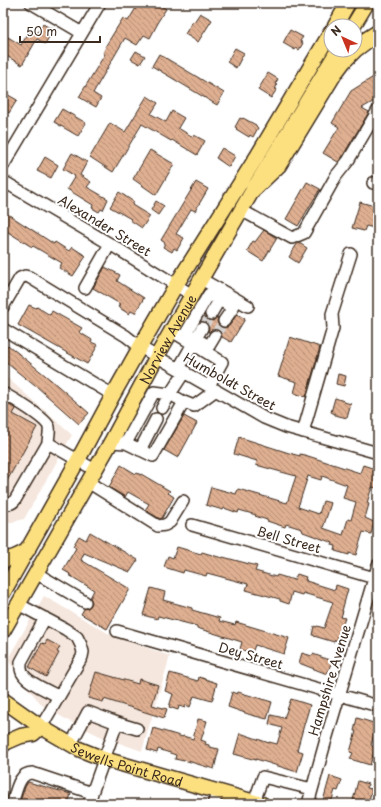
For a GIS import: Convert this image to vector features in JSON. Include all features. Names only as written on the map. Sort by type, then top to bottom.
[{"type":"highway","points":[[363,43],[378,33]]},
{"type":"highway","points":[[254,188],[278,164],[326,85],[346,58]]},
{"type":"main road","points":[[340,18],[348,3]]},
{"type":"main road","points":[[358,18],[367,3]]},
{"type":"main road","name":"Norview Avenue","points":[[3,593],[176,285],[256,158],[323,45]]},
{"type":"main road","name":"Norview Avenue","points":[[3,631],[111,442],[157,356],[201,279],[254,188],[333,58]]},
{"type":"main road","points":[[3,560],[19,556],[28,550]]},
{"type":"main road","name":"Sewells Point Road","points":[[3,700],[41,727],[79,749],[216,798],[258,803]]},
{"type":"main road","points":[[3,745],[21,736],[33,734],[41,727]]},
{"type":"street","points":[[31,3],[82,33]]},
{"type":"street","points":[[3,166],[100,3]]},
{"type":"street","points":[[241,210],[292,238],[304,233],[336,176],[348,161],[378,110]]},
{"type":"street","name":"Alexander Street","points":[[4,182],[110,244],[192,295]]},
{"type":"street","points":[[85,288],[110,244]]},
{"type":"street","points":[[303,432],[333,328],[332,314],[351,254]]},
{"type":"street","name":"Humboldt Street","points":[[3,307],[20,278],[25,276],[29,277],[126,336],[140,347],[264,418],[286,427],[378,453]]},
{"type":"street","points":[[201,279],[222,296],[233,308],[224,321]]},
{"type":"street","points":[[141,386],[154,392],[170,394],[194,406],[212,388],[222,362],[194,341],[186,332],[209,294],[222,296],[248,306]]},
{"type":"street","points":[[211,314],[222,296]]},
{"type":"street","points":[[162,408],[182,370],[194,341],[202,328]]},
{"type":"street","points":[[3,329],[113,395]]},
{"type":"street","points":[[172,331],[209,346],[215,336]]},
{"type":"street","points":[[126,443],[154,392]]},
{"type":"street","points":[[3,393],[26,406],[47,423],[50,429],[48,443],[15,500],[12,503],[6,504],[3,502]]},
{"type":"street","points":[[111,442],[126,443],[153,456],[184,402]]},
{"type":"street","points":[[140,450],[156,418]]},
{"type":"street","points":[[48,443],[95,470]]},
{"type":"street","points":[[88,482],[158,526],[165,525],[170,522],[183,500]]},
{"type":"street","name":"Bell Street","points":[[192,525],[376,579]]},
{"type":"street","name":"Hampshire Avenue","points":[[308,804],[376,579],[378,565]]},
{"type":"street","points":[[36,573],[85,602]]},
{"type":"street","points":[[18,604],[77,637],[82,645],[82,657],[41,727]]},
{"type":"street","points":[[45,618],[21,662],[21,669],[23,676],[29,681],[58,696]]},
{"type":"street","name":"Dey Street","points":[[117,631],[378,706]]},
{"type":"street","points":[[71,744],[88,712],[117,723],[137,728]]},
{"type":"street","points":[[12,804],[20,780],[28,774],[40,776],[90,799],[117,723]]},
{"type":"street","points":[[258,803],[263,777],[312,789]]},
{"type":"shaded area","points":[[3,374],[72,435],[24,519],[9,523],[3,520]]},
{"type":"shaded area","points":[[44,596],[111,635],[170,656],[142,751],[102,737],[67,720],[42,705],[19,678],[9,661],[10,655]]},
{"type":"building","points":[[139,3],[157,3],[166,9],[150,38],[144,35],[137,45],[125,38],[93,93],[101,98],[96,107],[79,97],[105,54],[103,53],[105,47],[123,18],[128,21]]},
{"type":"building","points":[[200,13],[212,20],[198,42],[185,34]]},
{"type":"building","points":[[43,24],[53,30],[45,44],[37,39],[22,65],[3,54],[3,34],[21,45],[31,29],[37,33]]},
{"type":"building","points":[[290,30],[303,37],[300,41],[303,43],[299,50],[296,48],[295,50],[283,43]]},
{"type":"building","points":[[235,48],[244,53],[236,68],[227,62]]},
{"type":"building","points":[[136,51],[145,56],[140,64],[131,59]]},
{"type":"building","points":[[159,54],[224,93],[217,105],[152,66]]},
{"type":"building","points":[[268,73],[278,79],[275,84],[277,85],[275,89],[277,89],[271,98],[258,90]]},
{"type":"building","points":[[375,76],[378,81],[378,99],[362,108],[369,112],[338,162],[323,153],[339,127],[332,123],[351,91]]},
{"type":"building","points":[[3,92],[17,100],[9,113],[3,109]]},
{"type":"building","points":[[147,96],[158,103],[151,114],[166,122],[172,111],[184,118],[178,128],[193,137],[194,135],[205,141],[197,155],[142,124],[113,172],[90,157],[110,123],[125,132]]},
{"type":"building","points":[[62,109],[86,123],[78,136],[54,122]]},
{"type":"building","points":[[240,118],[243,118],[256,125],[258,128],[253,137],[250,135],[249,137],[236,129],[237,128],[235,127]]},
{"type":"building","points":[[222,148],[235,156],[229,167],[216,158]]},
{"type":"building","points":[[150,150],[174,164],[156,195],[133,179]]},
{"type":"building","points":[[72,153],[87,162],[80,175],[91,182],[87,187],[108,199],[103,210],[101,209],[99,212],[92,208],[93,205],[67,189],[75,176],[63,169]]},
{"type":"building","points":[[45,157],[58,165],[51,178],[37,171]]},
{"type":"building","points":[[196,182],[208,189],[195,211],[191,209],[176,234],[184,238],[177,250],[174,248],[172,252],[163,247],[165,243],[161,240]]},
{"type":"building","points":[[307,182],[320,189],[298,226],[286,219]]},
{"type":"building","points":[[119,192],[134,202],[132,205],[150,216],[142,228],[130,220],[131,219],[110,207]]},
{"type":"building","points":[[156,201],[164,206],[158,215],[151,210]]},
{"type":"building","points":[[360,202],[378,207],[378,229],[366,226],[364,231],[352,228]]},
{"type":"building","points":[[3,211],[54,244],[55,242],[69,251],[72,247],[86,256],[73,276],[59,268],[62,263],[3,229]]},
{"type":"building","points":[[264,230],[277,238],[263,261],[247,251],[253,241],[255,242]]},
{"type":"building","points":[[299,243],[307,248],[298,263],[289,257]]},
{"type":"building","points":[[105,267],[120,275],[117,281],[144,298],[135,313],[131,311],[129,314],[118,307],[120,304],[93,288]]},
{"type":"building","points":[[29,305],[36,308],[37,307],[50,315],[52,311],[82,328],[79,332],[92,340],[91,342],[98,345],[87,364],[18,325]]},
{"type":"building","points":[[237,314],[245,319],[231,342],[222,337],[218,330],[215,329],[208,332],[208,324],[201,321],[204,316],[207,320],[211,321],[217,317],[218,324],[223,328],[230,325]]},
{"type":"building","points":[[290,337],[320,347],[306,397],[294,393],[297,382],[278,376]]},
{"type":"building","points":[[8,345],[89,413],[79,424],[36,386],[3,360],[3,350]]},
{"type":"building","points":[[338,374],[346,376],[344,386],[336,384]]},
{"type":"building","points":[[335,398],[351,404],[347,418],[335,415],[331,412]]},
{"type":"building","points":[[8,404],[16,409],[13,414],[37,427],[3,488],[3,408],[5,410]]},
{"type":"building","points":[[184,416],[197,423],[178,458],[164,450]]},
{"type":"building","points":[[239,437],[300,456],[300,454],[305,455],[360,473],[363,465],[378,470],[378,481],[376,488],[372,487],[367,503],[369,504],[365,518],[374,522],[371,534],[363,532],[356,555],[349,553],[349,555],[335,551],[336,546],[332,545],[333,543],[303,532],[302,529],[286,524],[285,527],[255,516],[256,515],[239,510],[238,513],[224,508],[223,510],[206,505],[211,487],[236,494],[238,489],[287,503],[296,476],[256,465],[257,461],[234,454]],"holes":[[[308,476],[321,480],[322,476],[347,485],[343,498],[356,502],[351,520],[348,519],[343,535],[323,528],[331,503],[323,501],[319,514],[298,507]]]},
{"type":"building","points":[[121,465],[136,474],[141,474],[170,491],[168,493],[174,497],[162,518],[160,519],[145,510],[149,504],[128,492],[125,497],[109,487]]},
{"type":"building","points":[[90,532],[138,560],[130,572],[84,553],[81,560],[130,589],[107,629],[81,614],[84,609],[91,605],[92,602],[90,598],[94,590],[63,570],[76,548],[73,546],[79,536],[86,540]]},
{"type":"building","points":[[177,547],[201,554],[202,552],[257,566],[255,571],[276,577],[277,575],[294,580],[297,574],[306,577],[306,581],[335,590],[336,585],[348,589],[341,617],[345,618],[337,640],[334,642],[312,635],[314,626],[324,628],[333,602],[303,593],[302,595],[292,592],[289,604],[280,601],[280,599],[246,590],[248,584],[207,573],[206,576],[184,570],[183,573],[164,567],[168,556],[173,558]]},
{"type":"building","points":[[151,588],[165,592],[163,600],[220,618],[219,621],[235,625],[236,622],[289,638],[284,654],[255,645],[252,653],[240,649],[242,642],[197,628],[197,626],[158,616],[157,619],[143,615]]},
{"type":"building","points":[[47,640],[60,647],[57,652],[59,653],[46,677],[29,667],[42,643],[45,644]]},
{"type":"building","points":[[302,653],[312,656],[313,654],[332,661],[327,674],[299,663]]},
{"type":"building","points":[[96,672],[138,684],[139,679],[158,685],[152,705],[167,709],[164,718],[104,699],[103,702],[88,698]]},
{"type":"building","points":[[170,673],[198,681],[199,677],[217,683],[212,701],[194,696],[190,707],[186,705],[185,708],[179,706],[178,710],[169,707],[173,694],[165,691]]},
{"type":"building","points":[[232,692],[237,694],[238,692],[272,702],[267,719],[228,707]]},
{"type":"building","points":[[291,699],[310,705],[297,750],[303,752],[297,772],[256,759],[234,754],[240,733],[269,743],[277,744],[282,728],[269,724],[271,715],[284,718]]},
{"type":"building","points":[[357,718],[377,724],[371,745],[375,749],[370,765],[350,759],[353,753],[350,752],[356,731],[354,731]]},
{"type":"building","points":[[198,719],[207,721],[201,740],[206,742],[205,744],[209,745],[209,747],[219,749],[214,769],[184,760],[175,759],[176,755],[158,749],[157,753],[147,750],[153,728],[193,739]]},
{"type":"building","points":[[330,776],[342,780],[338,791],[335,790],[331,803],[323,801]]},
{"type":"building","points":[[358,781],[368,784],[367,788],[372,789],[368,804],[352,804]]},
{"type":"building","points":[[28,782],[71,794],[68,804],[19,804]]},
{"type":"tunnel","points":[[202,328],[211,314]]},
{"type":"tunnel","points":[[215,336],[224,321]]}]
